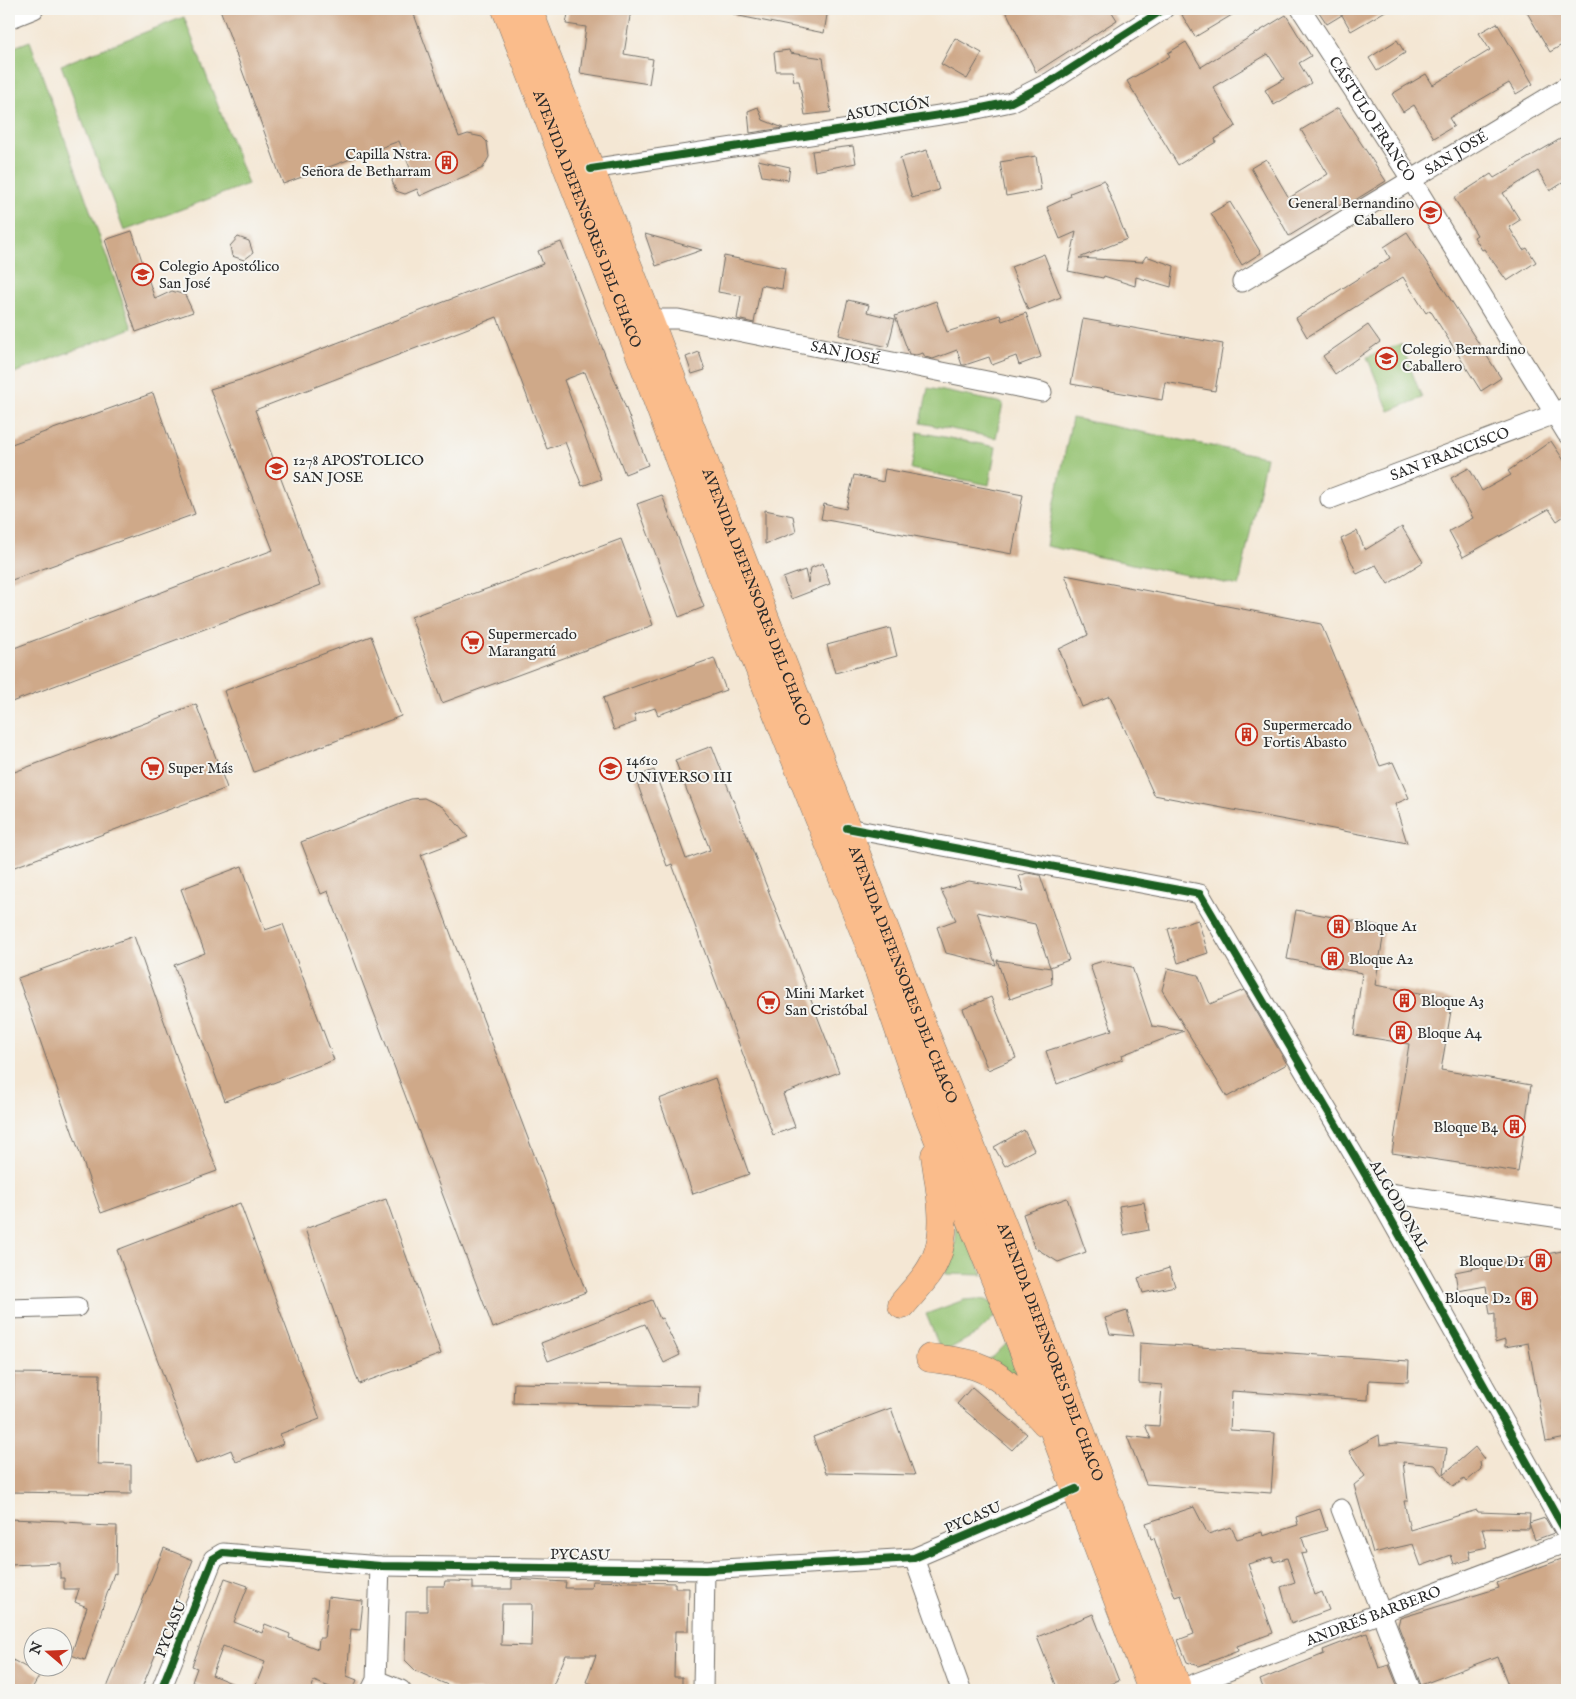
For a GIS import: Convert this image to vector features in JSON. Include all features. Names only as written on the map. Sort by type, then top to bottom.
[{"type":"highway","name":"AVENIDA DEFENSORES DEL CHACO","points":[[506,9],[872,951],[930,1118],[995,1280],[1026,1318],[1053,1431],[1152,1690]]},
{"type":"highway","name":"AVENIDA DEFENSORES DEL CHACO","points":[[528,9],[847,828],[913,1003],[1026,1318],[1178,1690]]},
{"type":"highway","points":[[705,463],[704,492],[749,604],[742,616],[797,727],[813,742]]},
{"type":"highway","points":[[902,1305],[928,1274],[942,1241],[942,1222],[930,1118]]},
{"type":"highway","points":[[930,1358],[976,1366],[991,1374],[1024,1400],[1053,1431]]},
{"type":"street","points":[[9,18],[34,9]]},
{"type":"street","name":"ASUNCIÓN","points":[[591,169],[972,110],[1011,102],[1050,82],[1164,9]]},
{"type":"street","name":"CÁSTULO FRANCO","points":[[1301,9],[1561,410],[1567,434]]},
{"type":"street","name":"SAN JOSÉ","points":[[1242,282],[1567,86]]},
{"type":"street","name":"SAN JOSÉ","points":[[649,319],[678,319],[1042,392]]},
{"type":"street","name":"SAN FRANCISCO","points":[[1330,499],[1561,410]]},
{"type":"street","name":"ALGODONAL","points":[[847,828],[1200,894],[1375,1191],[1567,1534]]},
{"type":"street","points":[[1375,1191],[1567,1219]]},
{"type":"street","points":[[9,1309],[77,1307]]},
{"type":"street","name":"PYCASU","points":[[161,1690],[213,1559],[218,1554],[380,1566],[705,1570],[914,1558],[1076,1489]]},
{"type":"street","points":[[1341,1509],[1411,1690]]},
{"type":"street","name":"ANDRÉS BARBERO","points":[[1178,1690],[1567,1542]]},
{"type":"street","points":[[914,1558],[961,1690]]},
{"type":"street","points":[[380,1566],[374,1685],[401,1690]]},
{"type":"street","points":[[703,1690],[705,1570]]},
{"type":"green space","points":[[184,17],[248,184],[124,231],[61,65]]},
{"type":"green space","points":[[30,41],[132,328],[9,375],[9,49]]},
{"type":"green space","points":[[1401,344],[1422,398],[1389,411],[1367,357]]},
{"type":"green space","points":[[928,388],[1003,403],[996,438],[921,423]]},
{"type":"green space","points":[[1072,418],[1266,457],[1239,586],[1046,546]]},
{"type":"green space","points":[[918,432],[996,447],[989,485],[911,469]]},
{"type":"green space","points":[[948,1189],[983,1275],[945,1274],[956,1241],[956,1222]]},
{"type":"green space","points":[[964,1300],[986,1300],[996,1305],[995,1316],[978,1333],[942,1353],[926,1314]]},
{"type":"green space","points":[[1007,1343],[1034,1400],[987,1360],[993,1357]]},
{"type":"building","points":[[220,9],[412,9],[459,137],[468,134],[482,137],[487,142],[489,157],[483,168],[420,196],[417,189],[405,194],[396,191],[392,181],[396,172],[410,168],[399,141],[283,184]]},
{"type":"building","points":[[569,9],[631,10],[624,54],[653,59],[649,84],[580,73],[586,27],[566,24]]},
{"type":"building","points":[[735,9],[828,9],[824,33],[734,15]]},
{"type":"building","points":[[1005,9],[1110,9],[1117,20],[1036,72]]},
{"type":"building","points":[[1193,9],[1242,9],[1195,37],[1182,15]]},
{"type":"building","points":[[1317,9],[1389,9],[1351,31],[1342,15],[1327,24]]},
{"type":"building","points":[[1525,9],[1567,9],[1567,42],[1550,52]]},
{"type":"building","points":[[1286,15],[1311,56],[1299,63],[1311,83],[1274,105],[1265,90],[1284,79],[1268,54],[1213,87],[1236,126],[1215,139],[1216,142],[1178,165],[1127,81],[1170,56],[1168,53],[1186,42],[1201,67]]},
{"type":"building","points":[[1497,23],[1533,84],[1516,94],[1509,83],[1449,118],[1454,126],[1434,138],[1414,105],[1403,112],[1392,94],[1426,74],[1433,85],[1490,50],[1479,33]]},
{"type":"building","points":[[955,38],[982,53],[967,79],[941,64]]},
{"type":"building","points":[[1397,40],[1405,53],[1377,71],[1369,58]]},
{"type":"building","points":[[789,50],[790,53],[823,58],[831,112],[805,115],[799,81],[794,81],[792,71],[776,71],[774,52]]},
{"type":"building","points":[[758,107],[763,120],[783,128],[750,133],[748,111]]},
{"type":"building","points":[[1338,108],[1386,181],[1347,205],[1345,202],[1289,236],[1251,168],[1266,159],[1289,198],[1328,174],[1301,130]]},
{"type":"building","points":[[1567,135],[1567,180],[1550,191],[1538,171],[1503,193],[1520,220],[1509,227],[1523,250],[1527,248],[1536,262],[1507,281],[1484,249],[1482,250],[1474,237],[1477,235],[1454,198],[1491,174],[1494,178]]},
{"type":"building","points":[[853,146],[856,163],[815,171],[812,151]]},
{"type":"building","points":[[927,150],[939,190],[912,198],[900,158]]},
{"type":"building","points":[[1036,156],[1041,190],[1006,196],[1000,162]]},
{"type":"building","points":[[758,160],[790,167],[788,180],[762,176]]},
{"type":"building","points":[[1104,180],[1127,239],[1079,258],[1142,262],[1146,256],[1174,266],[1171,287],[1136,277],[1135,286],[1104,276],[1103,278],[1068,271],[1076,232],[1060,239],[1047,207],[1071,196],[1070,193]]},
{"type":"building","points":[[1230,202],[1261,253],[1242,265],[1211,213]]},
{"type":"building","points":[[132,231],[155,299],[172,291],[185,295],[193,312],[136,332],[105,240]]},
{"type":"building","points":[[1407,232],[1501,378],[1481,391],[1430,310],[1426,313],[1403,277],[1307,337],[1296,318],[1390,258],[1384,247]]},
{"type":"building","points":[[645,234],[702,250],[656,266]]},
{"type":"building","points":[[238,237],[249,241],[253,253],[244,260],[232,256],[230,246]]},
{"type":"building","points":[[561,242],[648,465],[625,474],[585,372],[564,380],[601,479],[582,486],[565,442],[547,449],[497,317],[255,410],[321,585],[9,703],[9,650],[273,550],[210,389],[243,379],[543,264],[538,251]]},
{"type":"building","points":[[1044,254],[1061,297],[1028,310],[1011,267]]},
{"type":"building","points":[[724,256],[785,268],[782,289],[761,285],[754,323],[737,319],[741,296],[718,292]]},
{"type":"building","points":[[848,300],[869,305],[867,312],[895,319],[888,347],[839,335]]},
{"type":"building","points":[[936,301],[947,332],[1000,315],[1002,321],[1026,313],[1041,357],[1019,365],[1016,356],[992,365],[989,357],[962,365],[957,350],[933,359],[925,357],[923,353],[909,354],[895,316]]},
{"type":"building","points":[[1083,319],[1223,344],[1215,391],[1165,382],[1162,400],[1071,384]]},
{"type":"building","points":[[1368,325],[1380,342],[1335,374],[1323,356]]},
{"type":"building","points":[[699,352],[705,370],[692,374],[686,357]]},
{"type":"building","points":[[153,393],[195,514],[9,581],[9,445]]},
{"type":"building","points":[[1551,441],[1567,465],[1567,514],[1557,521],[1549,509],[1463,557],[1449,531],[1473,518],[1451,478],[1469,468],[1482,491],[1511,475],[1508,471]]},
{"type":"building","points":[[885,469],[1023,495],[1012,554],[821,519],[824,504],[846,509],[854,475],[883,482]]},
{"type":"building","points":[[662,495],[704,607],[679,617],[637,504]]},
{"type":"building","points":[[765,510],[793,516],[796,532],[765,544]]},
{"type":"building","points":[[1402,527],[1423,562],[1388,584],[1376,565],[1357,574],[1341,539],[1357,531],[1365,550]]},
{"type":"building","points":[[621,539],[653,625],[442,703],[411,617]]},
{"type":"building","points":[[823,563],[830,584],[791,599],[783,578],[805,570],[808,583],[811,568]]},
{"type":"building","name":"Supermercado Fortis Abasto","points":[[1065,575],[1321,624],[1380,766],[1393,762],[1409,798],[1395,804],[1407,843],[1154,795],[1110,696],[1082,707],[1059,649],[1088,635]]},
{"type":"building","points":[[890,628],[897,656],[835,673],[827,645]]},
{"type":"building","points":[[371,636],[401,716],[254,772],[224,691]]},
{"type":"building","points":[[714,658],[726,690],[658,715],[655,708],[634,715],[636,722],[614,730],[603,698]]},
{"type":"building","points":[[196,704],[227,788],[9,869],[9,774]]},
{"type":"building","points":[[712,746],[839,1072],[783,1094],[795,1127],[773,1135],[672,864],[667,866],[635,777],[654,770],[686,859],[710,850],[675,760]]},
{"type":"building","points":[[424,798],[443,807],[468,837],[421,855],[586,1292],[493,1328],[328,891],[321,894],[301,842],[411,799]]},
{"type":"building","points":[[242,866],[265,930],[283,924],[334,1060],[225,1101],[174,965],[205,953],[181,889]]},
{"type":"building","points":[[1027,873],[1040,875],[1069,960],[1050,967],[1035,924],[977,912],[996,965],[946,953],[937,927],[956,920],[941,890],[969,881],[1024,891],[1019,876]]},
{"type":"building","points":[[1296,910],[1385,927],[1375,985],[1453,999],[1441,1070],[1531,1085],[1518,1172],[1392,1153],[1409,1044],[1354,1035],[1362,973],[1287,959]]},
{"type":"building","points":[[1198,920],[1208,953],[1178,963],[1168,929]]},
{"type":"building","points":[[134,936],[217,1171],[101,1213],[18,978]]},
{"type":"building","points":[[997,960],[1051,968],[1052,984],[1010,999]]},
{"type":"building","points":[[1103,961],[1132,967],[1152,1026],[1184,1031],[1122,1055],[1123,1059],[1057,1084],[1046,1051],[1112,1030],[1090,965]]},
{"type":"building","points":[[1168,968],[1198,975],[1210,1004],[1244,990],[1287,1064],[1227,1097],[1162,990]]},
{"type":"building","points":[[991,997],[1016,1058],[988,1070],[963,1009]]},
{"type":"building","points":[[715,1078],[749,1174],[693,1194],[659,1099]]},
{"type":"building","points":[[1024,1130],[1034,1150],[1005,1166],[994,1147]]},
{"type":"building","points":[[1067,1198],[1086,1252],[1058,1262],[1034,1247],[1023,1214]]},
{"type":"building","points":[[386,1199],[441,1354],[359,1384],[305,1229]]},
{"type":"building","points":[[1144,1202],[1149,1230],[1124,1235],[1119,1206]]},
{"type":"building","points":[[240,1203],[320,1419],[280,1434],[283,1444],[236,1462],[231,1450],[196,1464],[117,1250]]},
{"type":"building","points":[[1567,1250],[1567,1430],[1564,1430],[1566,1438],[1546,1442],[1528,1343],[1505,1347],[1505,1340],[1495,1343],[1495,1313],[1490,1314],[1486,1286],[1458,1291],[1455,1272]]},
{"type":"building","points":[[1169,1268],[1175,1286],[1143,1293],[1138,1278]]},
{"type":"building","points":[[652,1300],[680,1355],[664,1363],[645,1324],[548,1361],[541,1343]]},
{"type":"building","points":[[1127,1311],[1134,1336],[1110,1334],[1105,1318]]},
{"type":"building","points":[[1140,1343],[1409,1361],[1408,1382],[1369,1380],[1368,1400],[1232,1391],[1230,1430],[1275,1433],[1271,1493],[1146,1484],[1127,1436],[1151,1439],[1145,1425],[1159,1426],[1162,1385],[1139,1383]]},
{"type":"building","points":[[14,1373],[100,1374],[98,1464],[131,1465],[131,1494],[9,1492],[9,1431],[13,1431]]},
{"type":"building","points":[[514,1383],[699,1386],[698,1407],[513,1403]]},
{"type":"building","points":[[972,1387],[1027,1434],[1012,1450],[957,1404]]},
{"type":"building","points":[[891,1408],[915,1475],[826,1473],[813,1437]]},
{"type":"building","points":[[1379,1435],[1380,1445],[1395,1443],[1447,1448],[1444,1474],[1475,1447],[1484,1459],[1480,1462],[1481,1469],[1466,1482],[1464,1479],[1453,1487],[1435,1465],[1403,1462],[1408,1501],[1404,1501],[1410,1530],[1477,1510],[1478,1512],[1530,1514],[1529,1529],[1482,1528],[1487,1547],[1469,1551],[1471,1559],[1454,1564],[1451,1555],[1421,1566],[1413,1544],[1373,1553],[1354,1485],[1365,1476],[1349,1451]]},
{"type":"building","points":[[1194,1507],[1208,1534],[1231,1527],[1237,1539],[1262,1532],[1263,1536],[1298,1525],[1296,1517],[1320,1509],[1327,1530],[1302,1538],[1307,1553],[1301,1554],[1315,1595],[1322,1592],[1329,1610],[1291,1624],[1281,1587],[1295,1582],[1287,1558],[1274,1562],[1272,1557],[1248,1564],[1273,1633],[1237,1646],[1238,1651],[1199,1666],[1187,1662],[1178,1640],[1194,1634],[1181,1595],[1175,1597],[1154,1538],[1151,1539],[1146,1523]]},
{"type":"building","points":[[1545,1518],[1554,1533],[1535,1540],[1529,1523]]},
{"type":"building","points":[[9,1519],[64,1521],[83,1523],[83,1525],[117,1526],[116,1574],[114,1573],[85,1660],[72,1655],[72,1652],[87,1607],[75,1602],[79,1589],[64,1589],[64,1578],[60,1578],[60,1563],[9,1565]]},
{"type":"building","points":[[164,1548],[193,1560],[141,1690],[106,1690]]},
{"type":"building","points":[[1567,1557],[1567,1690],[1547,1690],[1546,1686],[1534,1690],[1510,1690],[1497,1656],[1421,1685],[1398,1625],[1400,1618],[1499,1588],[1497,1583]]},
{"type":"building","points":[[225,1578],[248,1586],[234,1622],[262,1633],[265,1624],[290,1634],[289,1638],[318,1649],[319,1638],[324,1638],[328,1597],[363,1601],[360,1630],[351,1629],[347,1676],[357,1680],[353,1690],[337,1690],[314,1681],[311,1690],[254,1690],[265,1662],[223,1646],[212,1675],[248,1690],[214,1690],[192,1682],[197,1668],[192,1666]]},
{"type":"building","points":[[512,1579],[566,1582],[565,1588],[591,1588],[592,1581],[675,1583],[675,1588],[689,1588],[688,1631],[675,1631],[674,1677],[682,1677],[682,1690],[610,1690],[586,1682],[596,1655],[566,1655],[551,1690],[459,1690],[416,1671],[405,1660],[406,1611],[427,1611],[427,1586],[444,1586],[445,1581],[456,1581],[473,1582],[473,1589],[512,1589]],"holes":[[[502,1604],[532,1604],[531,1646],[501,1645]]]},
{"type":"building","points":[[1093,1614],[1119,1681],[1096,1690],[1058,1690],[1037,1637]]},
{"type":"building","points":[[1367,1633],[1379,1668],[1389,1665],[1399,1690],[1264,1690],[1260,1680],[1324,1654],[1323,1650]]},
{"type":"building","points":[[9,1658],[22,1665],[22,1676],[39,1676],[31,1690],[9,1690]]},
{"type":"cycle path","points":[[591,169],[972,110],[1011,102],[1050,82],[1164,9]]},
{"type":"cycle path","points":[[847,828],[1200,894],[1375,1191],[1567,1534]]},
{"type":"cycle path","points":[[161,1690],[213,1559],[223,1553],[380,1566],[705,1570],[914,1558],[1076,1489]]},
{"type":"place","name":"Capilla Nstra. Señora de Betharram","points":[[447,163]]},
{"type":"place","name":"General Bernandino Caballero","points":[[1430,212]]},
{"type":"place","name":"Colegio Apostólico San José","points":[[143,275]]},
{"type":"place","name":"Colegio Bernardino Caballero","points":[[1386,358]]},
{"type":"place","name":"1278 APOSTOLICO SAN JOSE","points":[[277,469]]},
{"type":"place","name":"Supermercado Marangatú","points":[[472,643]]},
{"type":"place","name":"Supermercado Fortis Abasto","points":[[1247,734]]},
{"type":"place","name":"Super Más","points":[[152,768]]},
{"type":"place","name":"14610 UNIVERSO III","points":[[610,769]]},
{"type":"place","name":"Bloque A1","points":[[1338,926]]},
{"type":"place","name":"Bloque A2","points":[[1333,959]]},
{"type":"place","name":"Bloque A3","points":[[1405,1001]]},
{"type":"place","name":"Mini Market San Cristóbal","points":[[769,1002]]},
{"type":"place","name":"Bloque A4","points":[[1401,1033]]},
{"type":"place","name":"Bloque B4","points":[[1514,1127]]},
{"type":"place","name":"Bloque D1","points":[[1540,1261]]},
{"type":"place","name":"Bloque D2","points":[[1527,1298]]}]
